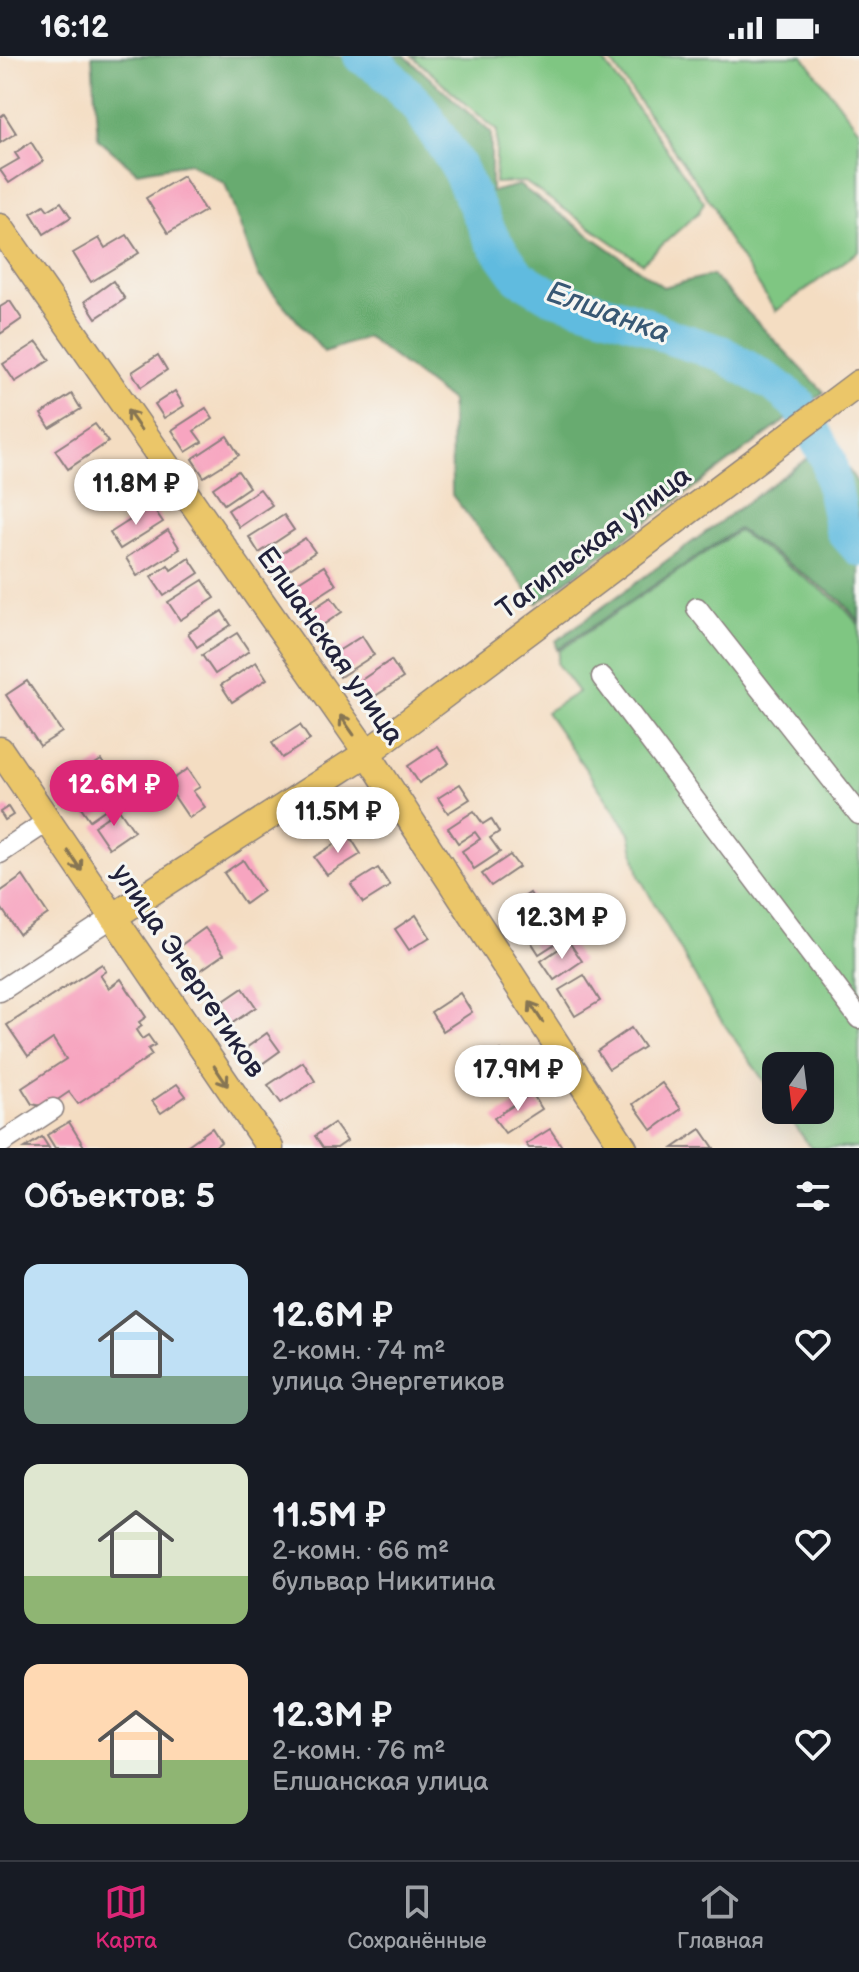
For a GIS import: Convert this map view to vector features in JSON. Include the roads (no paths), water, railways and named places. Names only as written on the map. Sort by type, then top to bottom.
[{"type":"main road","name":"Елшанская улица","points":[[0,227],[367,753],[624,1148]]},
{"type":"main road","name":"Тагильская улица","points":[[113,917],[367,753],[859,383]]},
{"type":"main road","name":"улица Энергетиков","points":[[0,750],[270,1148]]},
{"type":"street","points":[[697,608],[859,814]]},
{"type":"street","points":[[602,677],[859,1018]]},
{"type":"street","points":[[0,853],[48,821]]},
{"type":"street","points":[[0,991],[113,917]]},
{"type":"street","points":[[0,1144],[53,1109]]},
{"type":"waterway","name":"Елшанка","points":[[361,56],[381,68],[419,107],[457,165],[492,239],[519,277],[551,296],[638,322],[673,338],[721,353],[775,385],[798,404],[828,459],[843,530],[859,548]]}]
